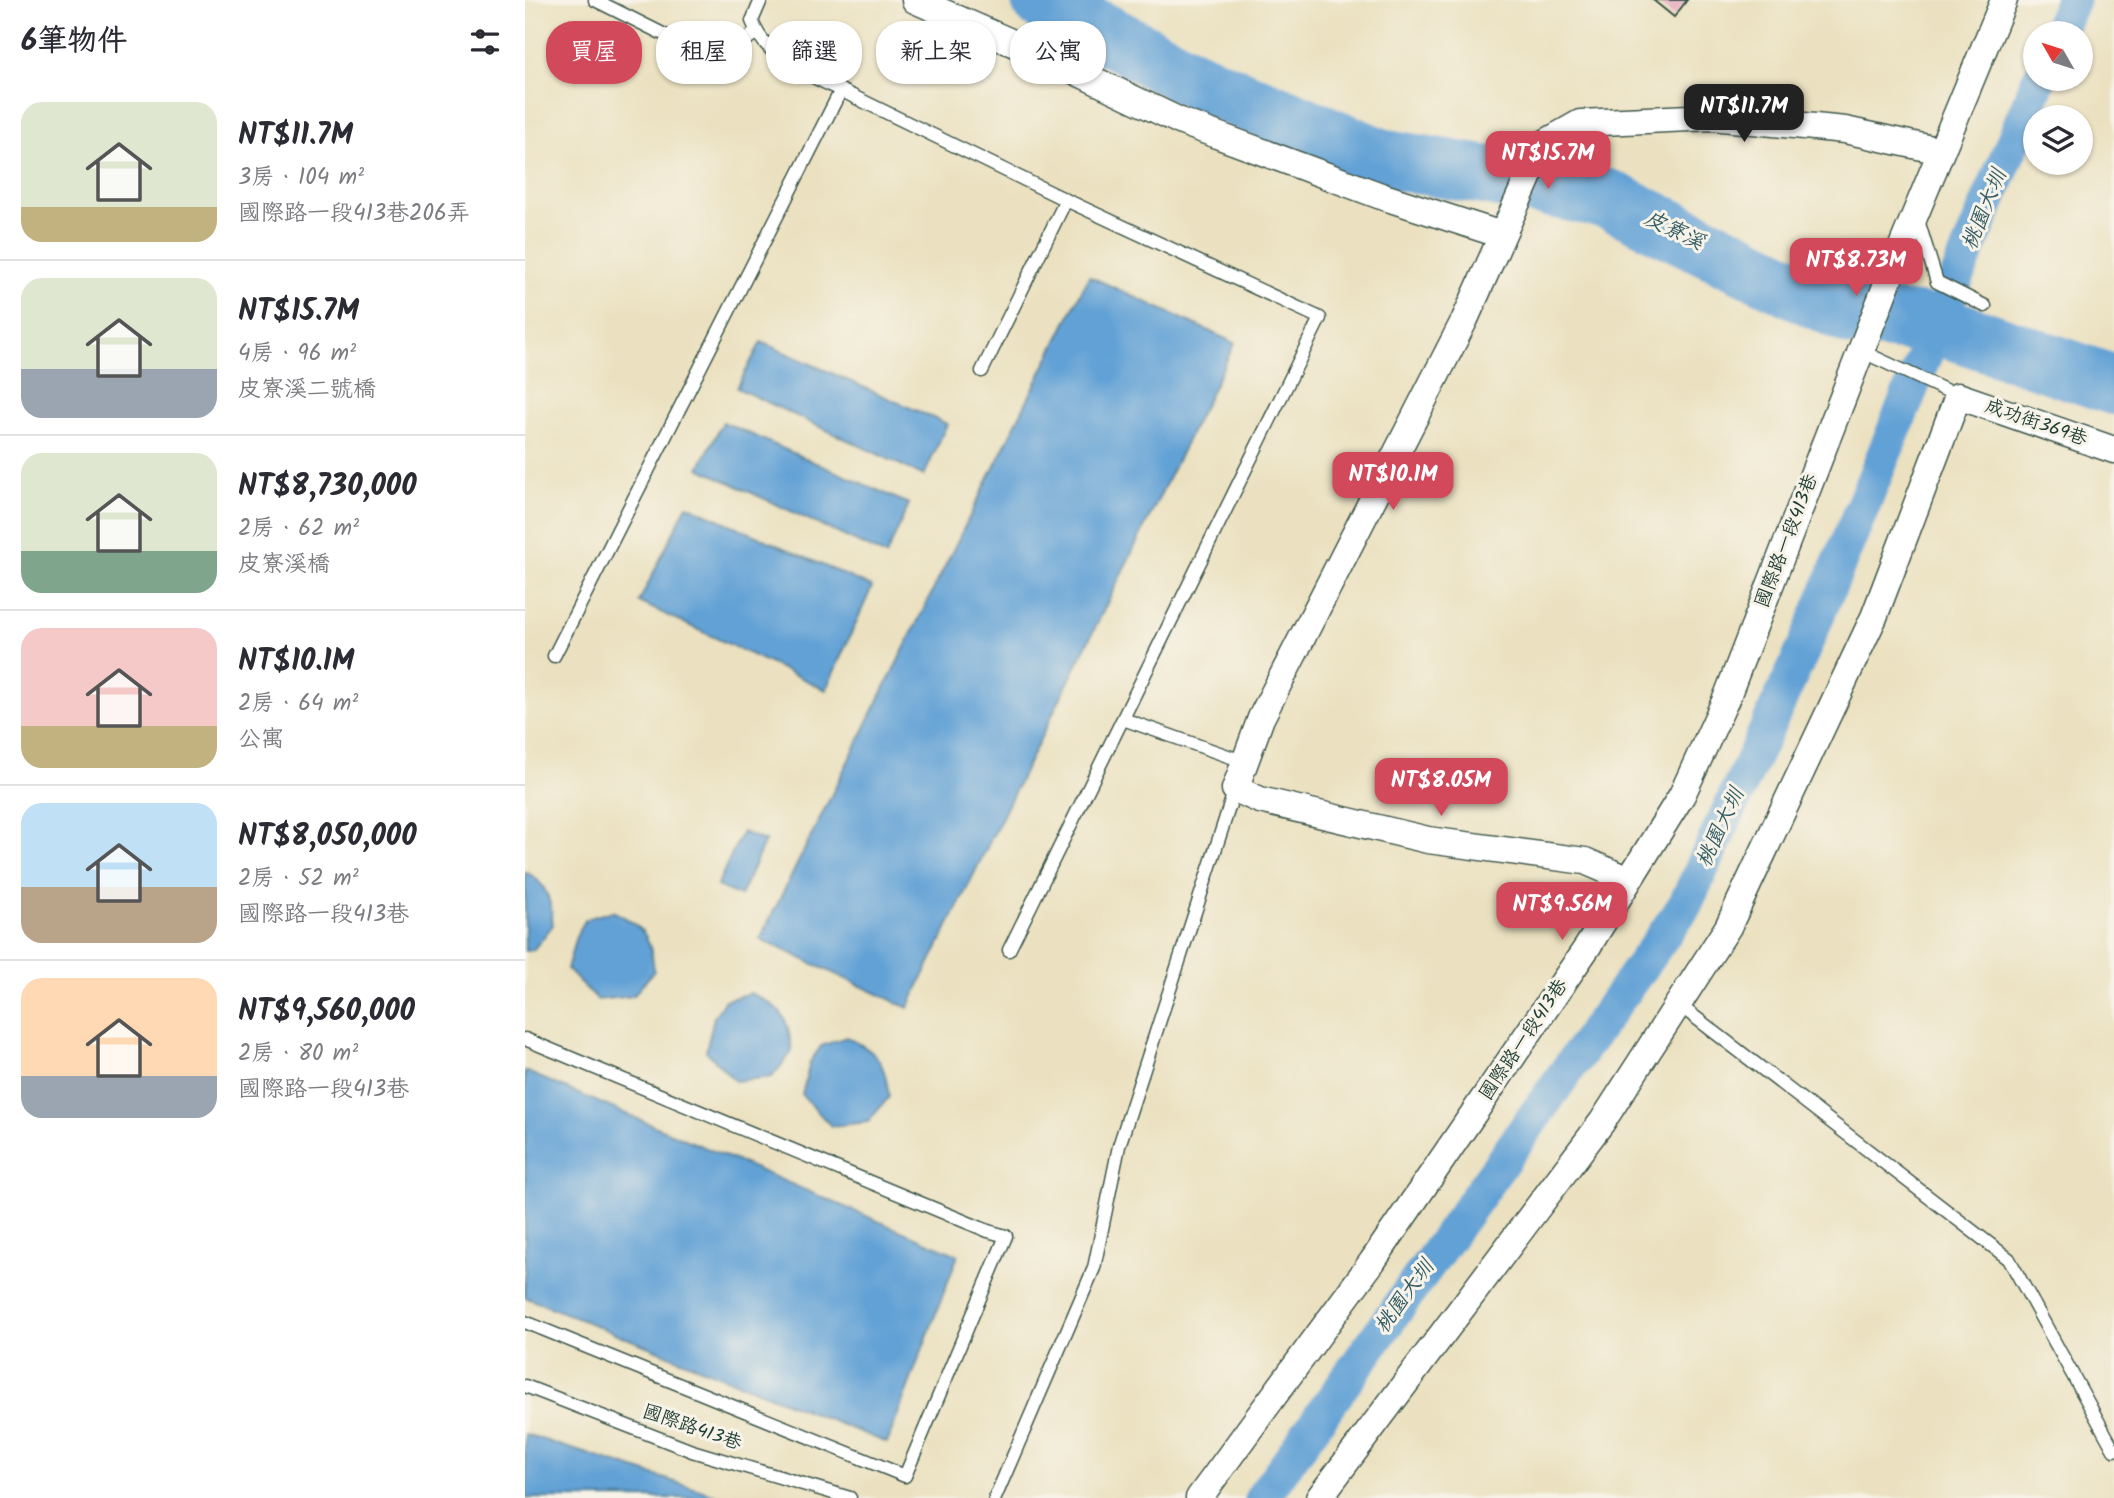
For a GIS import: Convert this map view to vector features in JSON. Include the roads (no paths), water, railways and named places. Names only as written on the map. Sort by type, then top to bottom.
[{"type":"street","points":[[915,0],[1056,62],[1182,122],[1381,196],[1506,227]]},
{"type":"street","points":[[1916,213],[2004,0]]},
{"type":"street","points":[[1629,880],[1585,860],[1428,840],[1260,800],[1235,789],[1261,718],[1465,320],[1543,144],[1580,123],[1712,117],[1845,130],[1941,150]]},
{"type":"street","name":"國際路一段413巷","points":[[1199,1498],[1372,1262],[1588,946],[1682,795],[1726,699],[1916,213]]},
{"type":"street","points":[[1319,1498],[1602,1122],[1728,928],[1874,617],[1958,396]]},
{"type":"street","name":"成功街369巷","points":[[1958,396],[2114,450]]},
{"type":"lane","points":[[594,0],[719,62],[756,32]]},
{"type":"lane","points":[[761,0],[752,21],[756,32],[769,50],[795,68],[1066,200],[1320,318],[1009,950]]},
{"type":"lane","points":[[554,656],[841,90]]},
{"type":"lane","points":[[982,371],[1066,200]]},
{"type":"lane","points":[[1916,213],[1937,282],[1985,306]]},
{"type":"lane","points":[[1861,351],[1958,396]]},
{"type":"lane","points":[[1123,719],[1245,762]]},
{"type":"lane","points":[[995,1498],[1094,1268],[1119,1146],[1235,789]]},
{"type":"lane","points":[[1678,1004],[2009,1259],[2114,1450]]},
{"type":"lane","points":[[525,1039],[988,1231],[1006,1236],[905,1476],[525,1322]]},
{"type":"lane","name":"國際路413巷","points":[[525,1386],[692,1451],[850,1498]]},
{"type":"water","points":[[1089,276],[1235,343],[908,1008],[760,939]]},
{"type":"water","points":[[761,342],[947,424],[924,476],[737,388]]},
{"type":"water","points":[[723,422],[909,504],[886,556],[699,468]]},
{"type":"water","points":[[687,505],[872,587],[826,690],[639,602]]},
{"type":"water","points":[[742,832],[765,841],[740,896],[717,886]]},
{"type":"water","points":[[525,872],[539,881],[547,894],[553,925],[533,950],[525,951]]},
{"type":"water","points":[[612,911],[639,927],[644,934],[651,949],[654,971],[633,996],[597,1000],[567,969],[576,936],[586,919]]},
{"type":"water","points":[[750,993],[770,1003],[782,1015],[789,1030],[792,1052],[772,1077],[735,1081],[706,1051],[714,1017],[725,1000]]},
{"type":"water","points":[[846,1037],[873,1053],[885,1075],[889,1097],[868,1122],[831,1126],[802,1095],[810,1062],[821,1046]]},
{"type":"water","points":[[525,1071],[958,1255],[887,1443],[525,1297]]},
{"type":"water","points":[[525,1434],[725,1498],[525,1498]]},
{"type":"waterway","name":"皮寮溪","points":[[1041,0],[1194,80],[1380,158],[1608,199],[1852,316],[1938,325],[2114,385]]},
{"type":"waterway","name":"桃園大圳","points":[[2063,21],[2072,0]]},
{"type":"waterway","name":"桃園大圳","points":[[1262,1498],[1685,905],[1804,648],[2034,91]]}]
